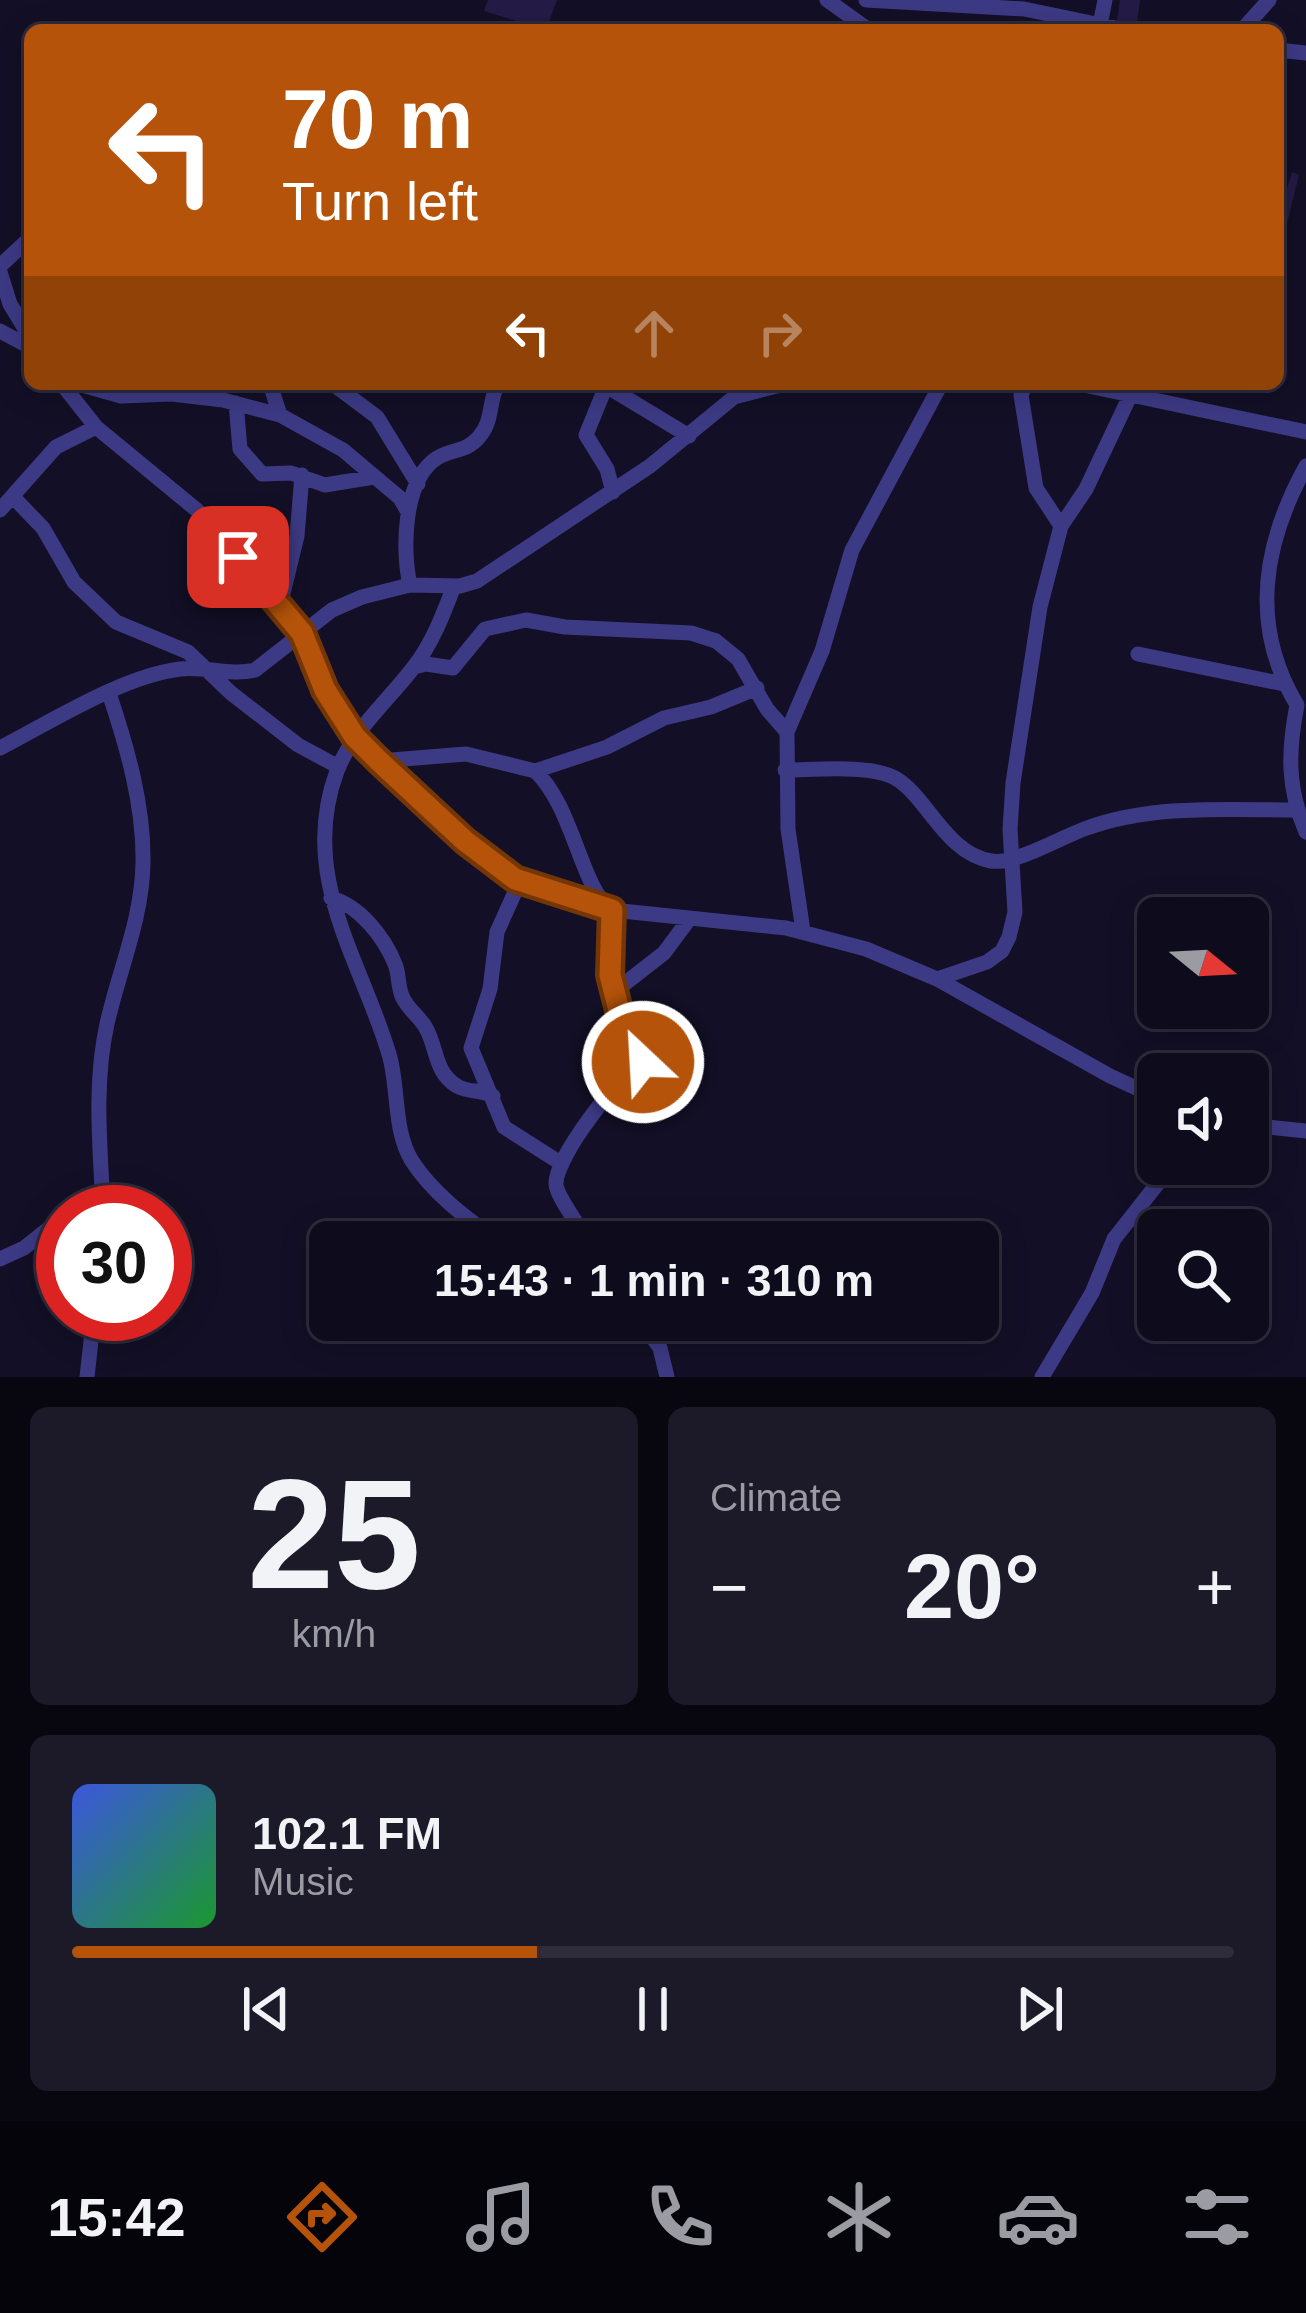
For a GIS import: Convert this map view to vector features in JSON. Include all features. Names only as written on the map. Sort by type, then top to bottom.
[{"type":"street","points":[[827,0],[861,24]]},
{"type":"street","points":[[1248,24],[1269,0]]},
{"type":"street","points":[[870,1],[1024,9],[1083,24]]},
{"type":"street","points":[[24,244],[0,269],[10,304],[24,328]]},
{"type":"street","points":[[67,390],[96,427],[198,512],[302,633],[325,690],[355,737],[465,841],[520,881],[612,910],[803,931],[866,949],[937,979],[1137,1088]]},
{"type":"street","points":[[100,390],[121,396],[172,394],[280,415],[325,438],[400,498],[408,512]]},
{"type":"street","points":[[272,390],[280,415]]},
{"type":"street","points":[[341,390],[377,417],[418,484]]},
{"type":"street","points":[[410,585],[404,550],[408,512],[418,484],[440,456],[463,450],[481,435],[492,416],[495,390]]},
{"type":"street","points":[[602,390],[586,434],[607,469],[613,491]]},
{"type":"street","points":[[612,390],[688,436]]},
{"type":"street","points":[[0,748],[157,674],[208,668],[255,670],[332,610],[362,597],[410,585],[454,586],[486,576],[688,436],[739,390]]},
{"type":"street","points":[[803,931],[788,829],[787,732],[822,651],[851,550],[938,390]]},
{"type":"street","points":[[1023,390],[1036,488],[1061,526]]},
{"type":"street","points":[[1104,390],[1306,432]]},
{"type":"street","points":[[937,979],[987,962],[1006,945],[1016,912],[1011,858],[1013,783],[1040,607],[1061,526],[1086,489],[1130,396]]},
{"type":"street","points":[[236,403],[240,448],[256,470],[272,476],[302,475],[325,485],[374,477]]},
{"type":"street","points":[[0,510],[56,447],[96,427]]},
{"type":"street","points":[[1306,466],[1282,509],[1264,594],[1284,684],[1301,707],[1289,767],[1306,832]]},
{"type":"street","points":[[279,610],[297,536],[302,475]]},
{"type":"street","points":[[13,496],[44,528],[74,582],[103,612],[136,633],[188,652],[298,745],[339,766]]},
{"type":"street","points":[[454,586],[432,640],[355,737],[339,766],[327,830],[331,898],[390,1056],[402,1142],[413,1163],[472,1221]]},
{"type":"street","points":[[414,668],[426,664],[453,668],[485,629],[526,620],[705,636],[738,659],[767,709],[787,732]]},
{"type":"street","points":[[1138,654],[1284,684]]},
{"type":"street","points":[[379,761],[466,754],[535,771],[607,747],[664,718],[711,707],[757,688]]},
{"type":"street","points":[[102,1185],[98,1106],[104,1044],[131,945],[143,867],[136,790],[110,693]]},
{"type":"street","points":[[785,770],[891,776],[959,844],[987,860],[1011,858],[1132,815],[1207,809],[1297,810]]},
{"type":"street","points":[[535,771],[559,799],[592,881],[612,910]]},
{"type":"street","points":[[520,881],[496,932],[490,989],[471,1041],[504,1127],[562,1164]]},
{"type":"street","points":[[331,898],[364,918],[392,957],[403,999],[428,1031],[435,1060],[451,1080],[464,1089],[478,1088],[493,1096]]},
{"type":"street","points":[[576,1221],[556,1187],[562,1164],[621,1078],[643,1062],[614,992],[608,954],[612,910]]},
{"type":"street","points":[[614,992],[664,953],[690,919]]},
{"type":"street","points":[[1269,1128],[1306,1131]]},
{"type":"street","points":[[1042,1377],[1092,1293],[1114,1239],[1156,1185]]},
{"type":"street","points":[[0,1259],[36,1238]]},
{"type":"street","points":[[87,1377],[91,1341]]},
{"type":"street","points":[[655,1341],[668,1377]]},
{"type":"building","points":[[488,0],[557,0],[548,24],[526,24],[484,11]]},
{"type":"building","points":[[1120,0],[1140,0],[1137,23],[1117,21]]},
{"type":"building","points":[[1292,172],[1299,175],[1287,223],[1284,198]]},
{"type":"route","points":[[238,557],[302,633],[325,690],[355,737],[379,761],[465,841],[515,879],[612,910],[610,975],[620,1014],[643,1062]]}]
